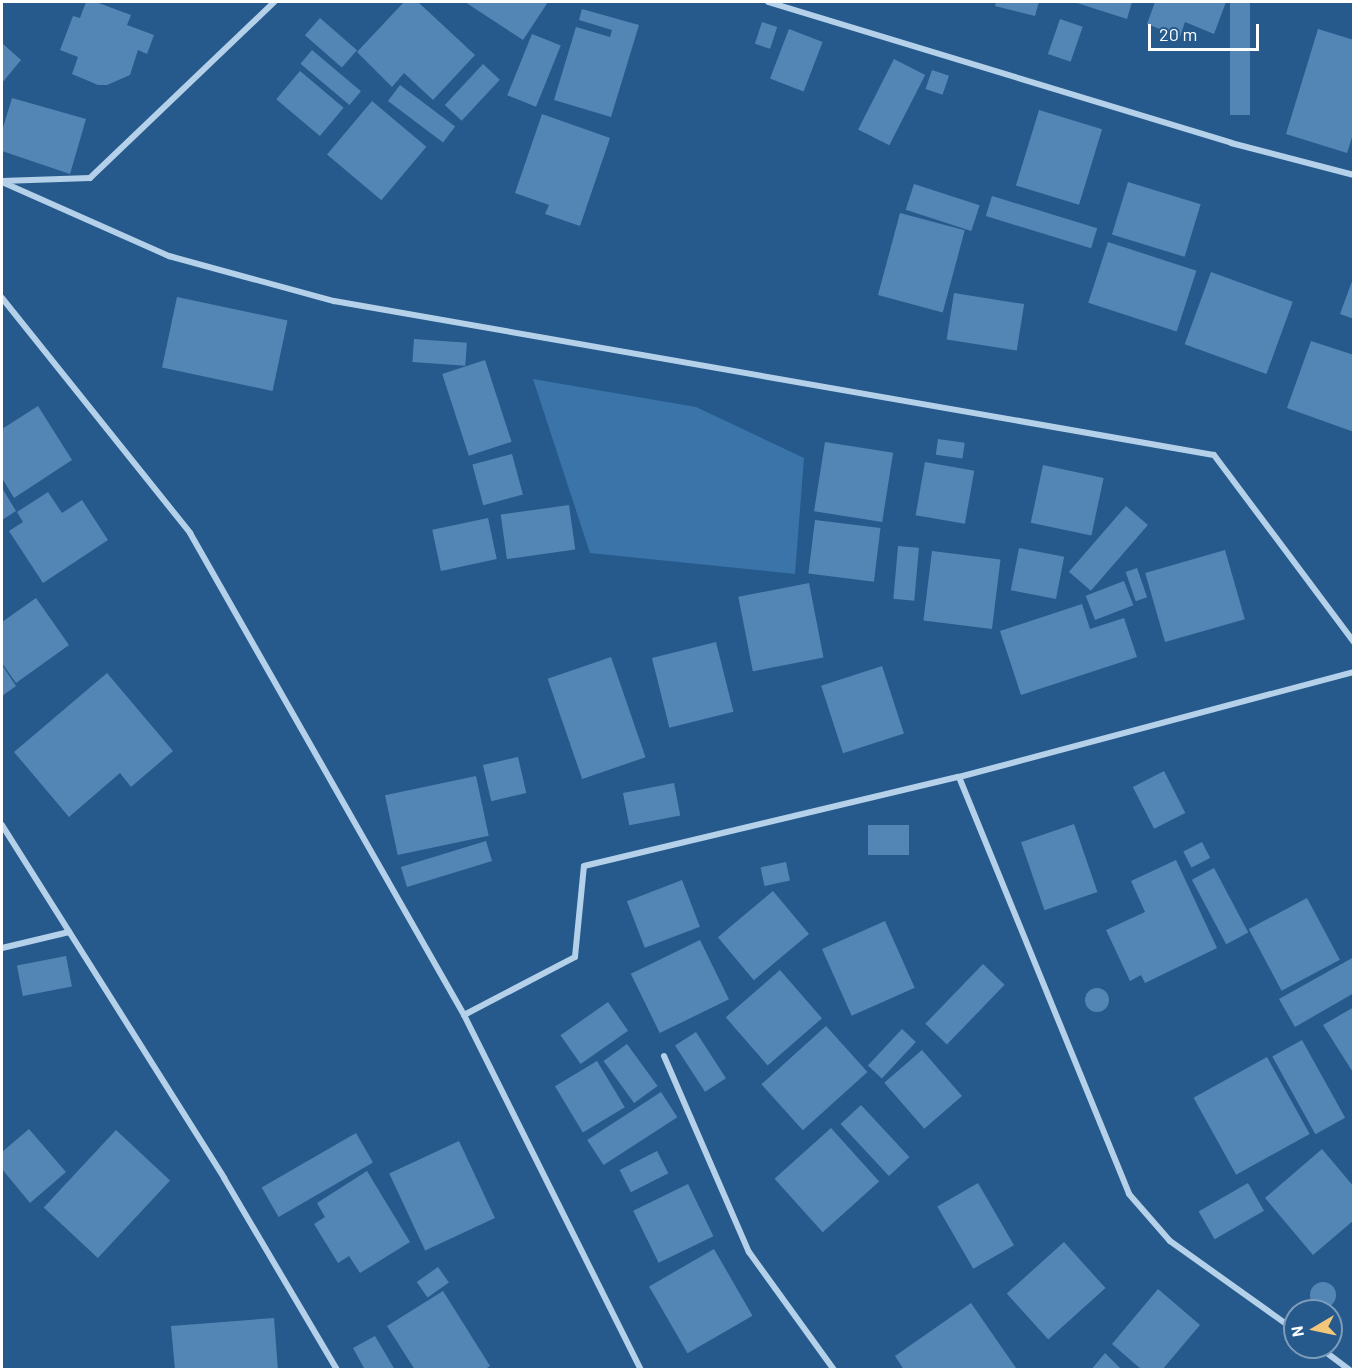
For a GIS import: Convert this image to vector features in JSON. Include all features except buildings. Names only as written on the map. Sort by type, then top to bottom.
[{"type":"street","points":[[2,182],[90,178],[274,2]]},
{"type":"street","points":[[768,2],[1231,143],[1353,175]]},
{"type":"street","points":[[2,182],[169,256],[334,301],[1214,455],[1353,642]]},
{"type":"street","points":[[2,298],[189,534],[464,1015],[641,1370]]},
{"type":"street","points":[[464,1015],[574,957],[584,866],[959,777],[1353,672]]},
{"type":"street","points":[[959,777],[1129,1194],[1170,1241],[1283,1321]]},
{"type":"street","points":[[2,825],[224,1178],[337,1370]]},
{"type":"street","points":[[2,948],[69,932]]},
{"type":"street","points":[[664,1056],[749,1252],[834,1370]]},
{"type":"street","points":[[1335,1359],[1350,1370]]},
{"type":"shaded area","points":[[533,379],[696,407],[804,458],[795,574],[590,553]]}]
